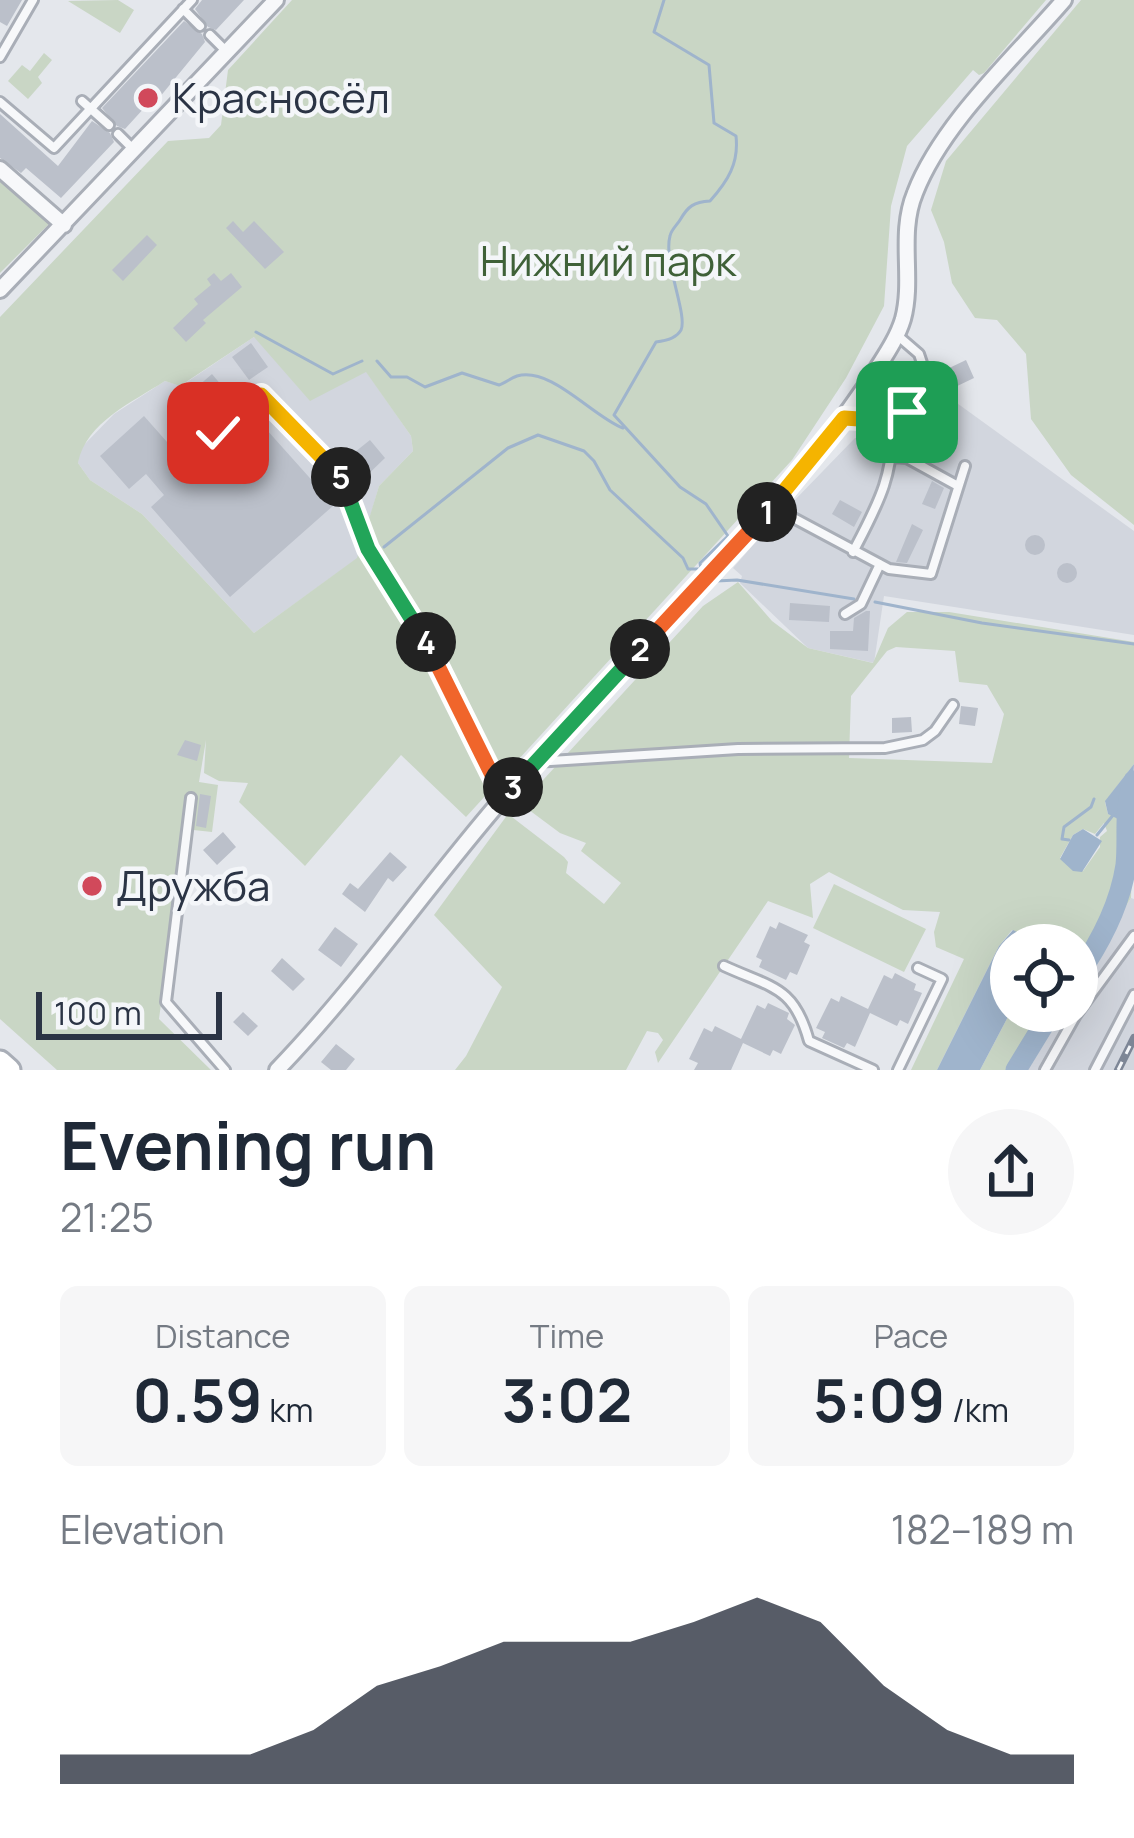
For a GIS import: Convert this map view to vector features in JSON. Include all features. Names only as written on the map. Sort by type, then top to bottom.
[{"type":"main road","points":[[0,1062],[9,1070]]},
{"type":"street","points":[[0,290],[276,0]]},
{"type":"street","points":[[277,1070],[325,1020],[503,797],[773,507],[844,418],[897,334],[905,306],[906,231],[913,197],[928,164],[1064,0]]},
{"type":"street","points":[[0,169],[64,225]]},
{"type":"lane","points":[[0,57],[34,0]]},
{"type":"lane","points":[[0,102],[54,148],[192,0]]},
{"type":"lane","points":[[183,9],[200,26]]},
{"type":"lane","points":[[0,31],[11,38]]},
{"type":"lane","points":[[210,34],[227,52]]},
{"type":"lane","points":[[82,101],[109,125]]},
{"type":"lane","points":[[118,134],[134,151]]},
{"type":"lane","points":[[844,418],[890,421],[907,412],[925,372],[919,354],[897,334]]},
{"type":"lane","points":[[218,433],[261,395],[343,479],[368,549],[415,619],[503,797]]},
{"type":"lane","points":[[853,552],[877,507],[893,457],[890,421]]},
{"type":"lane","points":[[893,457],[907,458],[958,486]]},
{"type":"lane","points":[[773,507],[880,564],[931,574],[964,466]]},
{"type":"lane","points":[[845,614],[861,604],[880,564]]},
{"type":"lane","points":[[535,762],[738,749],[885,748],[923,740],[953,705]]},
{"type":"lane","points":[[191,798],[166,1002],[225,1070]]},
{"type":"lane","points":[[1045,1070],[1076,1015],[1134,936]]},
{"type":"lane","points":[[724,966],[790,996],[805,1021],[809,1041],[873,1070]]},
{"type":"lane","points":[[898,1070],[942,979],[918,968]]},
{"type":"lane","points":[[1095,1070],[1134,995]]},
{"type":"shaded area","points":[[254,337],[366,371],[411,436],[413,451],[379,486],[358,558],[254,633],[142,514],[90,480],[78,463],[80,449],[114,414],[165,381],[181,386]]},
{"type":"shaded area","points":[[943,393],[1134,531],[1134,635],[884,596],[874,663],[808,648],[740,583],[742,576],[733,568],[775,520],[785,521],[792,512],[790,505],[855,438],[893,440],[929,400]]},
{"type":"shaded area","points":[[1134,899],[1134,1070],[1023,1070],[1047,1032],[1098,1032],[1098,951]]},
{"type":"green space","points":[[118,0],[134,10],[120,33],[68,1]]},
{"type":"green space","name":"Нижний парк","points":[[292,0],[1046,0],[984,73],[973,70],[907,146],[891,206],[884,306],[846,378],[792,460],[466,817],[401,755],[305,866],[239,802],[248,783],[219,781],[204,773],[206,740],[199,782],[218,785],[212,832],[184,829],[159,1019],[211,1070],[57,1070],[0,1019],[0,317],[168,141],[209,138],[221,125],[228,70]],"holes":[[[254,337],[310,401],[366,372],[411,436],[413,451],[379,486],[357,558],[254,633],[142,514],[90,480],[78,463],[90,436],[112,415],[165,381],[180,386]]]},
{"type":"green space","points":[[1081,0],[1134,0],[1134,525],[1071,475],[1031,419],[1026,354],[997,320],[975,318],[952,283],[944,242],[931,210],[946,161]]},
{"type":"green space","points":[[44,53],[52,60],[28,99],[8,81],[22,65],[30,71]]},
{"type":"green space","points":[[0,179],[49,224],[0,273]]},
{"type":"green space","points":[[738,582],[772,621],[808,648],[873,663],[888,628],[907,612],[949,612],[1134,642],[1134,764],[1105,802],[1108,814],[1131,817],[1134,797],[1131,898],[1098,951],[1098,924],[990,924],[990,964],[937,1070],[911,1070],[964,959],[936,947],[934,932],[940,912],[903,910],[829,872],[810,884],[813,918],[768,901],[658,1063],[655,1052],[663,1040],[658,1033],[647,1031],[626,1070],[455,1070],[502,987],[434,915],[508,814],[564,857],[566,873],[604,904],[621,883],[581,851],[586,843],[560,833],[521,804],[703,606]],"holes":[[[896,647],[955,651],[959,682],[987,685],[1004,714],[992,763],[849,758],[851,696],[887,651]],[[1104,823],[1107,831],[1083,871],[1060,858],[1073,835],[1083,829],[1095,834]]]},
{"type":"green space","points":[[834,884],[926,929],[904,972],[813,928]]},
{"type":"green space","points":[[1000,1032],[1030,1032],[1007,1070],[980,1070]]},
{"type":"water","points":[[1134,764],[1131,817],[1124,822],[1108,814],[1105,801]]},
{"type":"water","points":[[1083,829],[1102,841],[1082,872],[1073,871],[1060,859],[1073,835]]},
{"type":"water","points":[[990,964],[990,1032],[1000,1032],[980,1070],[937,1070]]},
{"type":"building","points":[[0,0],[22,0],[7,26],[0,22]]},
{"type":"building","points":[[202,0],[244,0],[216,30],[195,9]]},
{"type":"building","points":[[184,21],[205,42],[159,98],[156,95],[125,129],[117,126],[102,108]]},
{"type":"building","points":[[0,114],[58,166],[92,121],[110,133],[114,142],[61,198],[26,168],[21,173],[0,158]]},
{"type":"building","points":[[233,221],[243,232],[254,221],[284,252],[265,269],[226,228]]},
{"type":"building","points":[[147,235],[157,245],[123,281],[112,270]]},
{"type":"building","points":[[214,273],[221,281],[231,273],[242,287],[203,320],[206,323],[186,342],[173,328],[198,304],[194,299],[211,285],[207,279]]},
{"type":"building","points":[[251,343],[268,367],[249,380],[232,357]]},
{"type":"building","points":[[966,360],[974,378],[951,389],[943,371]]},
{"type":"building","points":[[212,374],[227,392],[191,424],[175,406]]},
{"type":"building","points":[[144,416],[175,451],[201,429],[229,462],[266,429],[334,505],[230,597],[151,507],[164,495],[146,474],[129,489],[100,456]]},
{"type":"building","points":[[370,440],[385,458],[358,484],[349,473],[358,465],[350,456]]},
{"type":"building","points":[[932,481],[944,488],[935,509],[922,504]]},
{"type":"building","points":[[840,500],[862,512],[854,527],[832,514]]},
{"type":"building","points":[[912,524],[923,530],[907,563],[896,562]]},
{"type":"building","points":[[1035,535],[1045,545],[1035,555],[1025,545]]},
{"type":"building","points":[[1067,563],[1077,573],[1067,583],[1057,573]]},
{"type":"building","points":[[790,603],[830,606],[829,622],[789,620]]},
{"type":"building","points":[[870,611],[868,651],[830,649],[830,631],[853,631],[854,618]]},
{"type":"building","points":[[961,706],[978,708],[975,726],[959,724]]},
{"type":"building","points":[[911,717],[912,732],[892,733],[892,718]]},
{"type":"building","points":[[185,740],[201,745],[197,761],[177,755]]},
{"type":"building","points":[[200,794],[211,796],[206,828],[196,826]]},
{"type":"building","points":[[223,832],[236,847],[217,865],[203,850]]},
{"type":"building","points":[[390,852],[407,867],[393,882],[388,878],[365,912],[342,894],[350,883],[358,889]]},
{"type":"building","points":[[779,922],[808,935],[804,942],[810,945],[797,975],[790,972],[786,980],[759,967],[762,960],[756,957],[770,926],[776,929]]},
{"type":"building","points":[[335,927],[358,944],[341,967],[318,950]]},
{"type":"building","points":[[282,958],[305,979],[293,991],[271,971]]},
{"type":"building","points":[[895,973],[916,984],[914,990],[922,993],[908,1024],[900,1020],[897,1026],[870,1013],[855,1047],[847,1043],[844,1048],[822,1038],[825,1032],[816,1028],[831,998],[839,1002],[841,996],[868,1009],[884,975],[892,979]]},
{"type":"building","points":[[768,1003],[789,1013],[787,1019],[795,1025],[781,1054],[773,1050],[770,1056],[743,1043],[731,1070],[694,1070],[698,1063],[689,1059],[704,1028],[712,1032],[715,1026],[741,1039],[757,1005],[765,1009]]},
{"type":"building","points":[[243,1012],[258,1026],[248,1036],[233,1022]]},
{"type":"building","points":[[336,1044],[355,1059],[346,1070],[331,1070],[321,1062]]},
{"type":"waterway","points":[[384,547],[508,448],[538,435],[584,451],[610,490],[683,558],[688,569],[701,569],[700,563],[728,536],[706,504],[680,487],[614,415],[656,342],[681,330],[670,259],[672,232],[689,208],[716,194],[736,155],[736,136],[714,123],[709,65],[654,32],[664,0]]},
{"type":"waterway","points":[[256,332],[333,374],[362,361]]},
{"type":"waterway","points":[[377,361],[391,377],[407,377],[425,387],[462,373],[499,385],[517,376],[544,378],[623,428]]},
{"type":"waterway","points":[[716,581],[737,580],[854,599]]},
{"type":"waterway","points":[[875,602],[982,623],[1134,644]]},
{"type":"waterway","points":[[1098,942],[1114,909],[1126,865],[1127,812],[1134,781]]},
{"type":"waterway","points":[[1069,840],[1062,839],[1064,827],[1091,807],[1094,799]]},
{"type":"waterway","points":[[1097,835],[1114,814]]},
{"type":"waterway","points":[[1016,1070],[1039,1032]]},
{"type":"railway","points":[[1118,1070],[1134,1038]]},
{"type":"place","name":"Красносёл","points":[[148,98]]},
{"type":"place","name":"Дружба","points":[[92,886]]},
{"type":"route","points":[[218,433],[261,395],[343,479],[368,549],[415,619],[503,797],[773,507],[844,418],[890,421],[907,412]]}]
